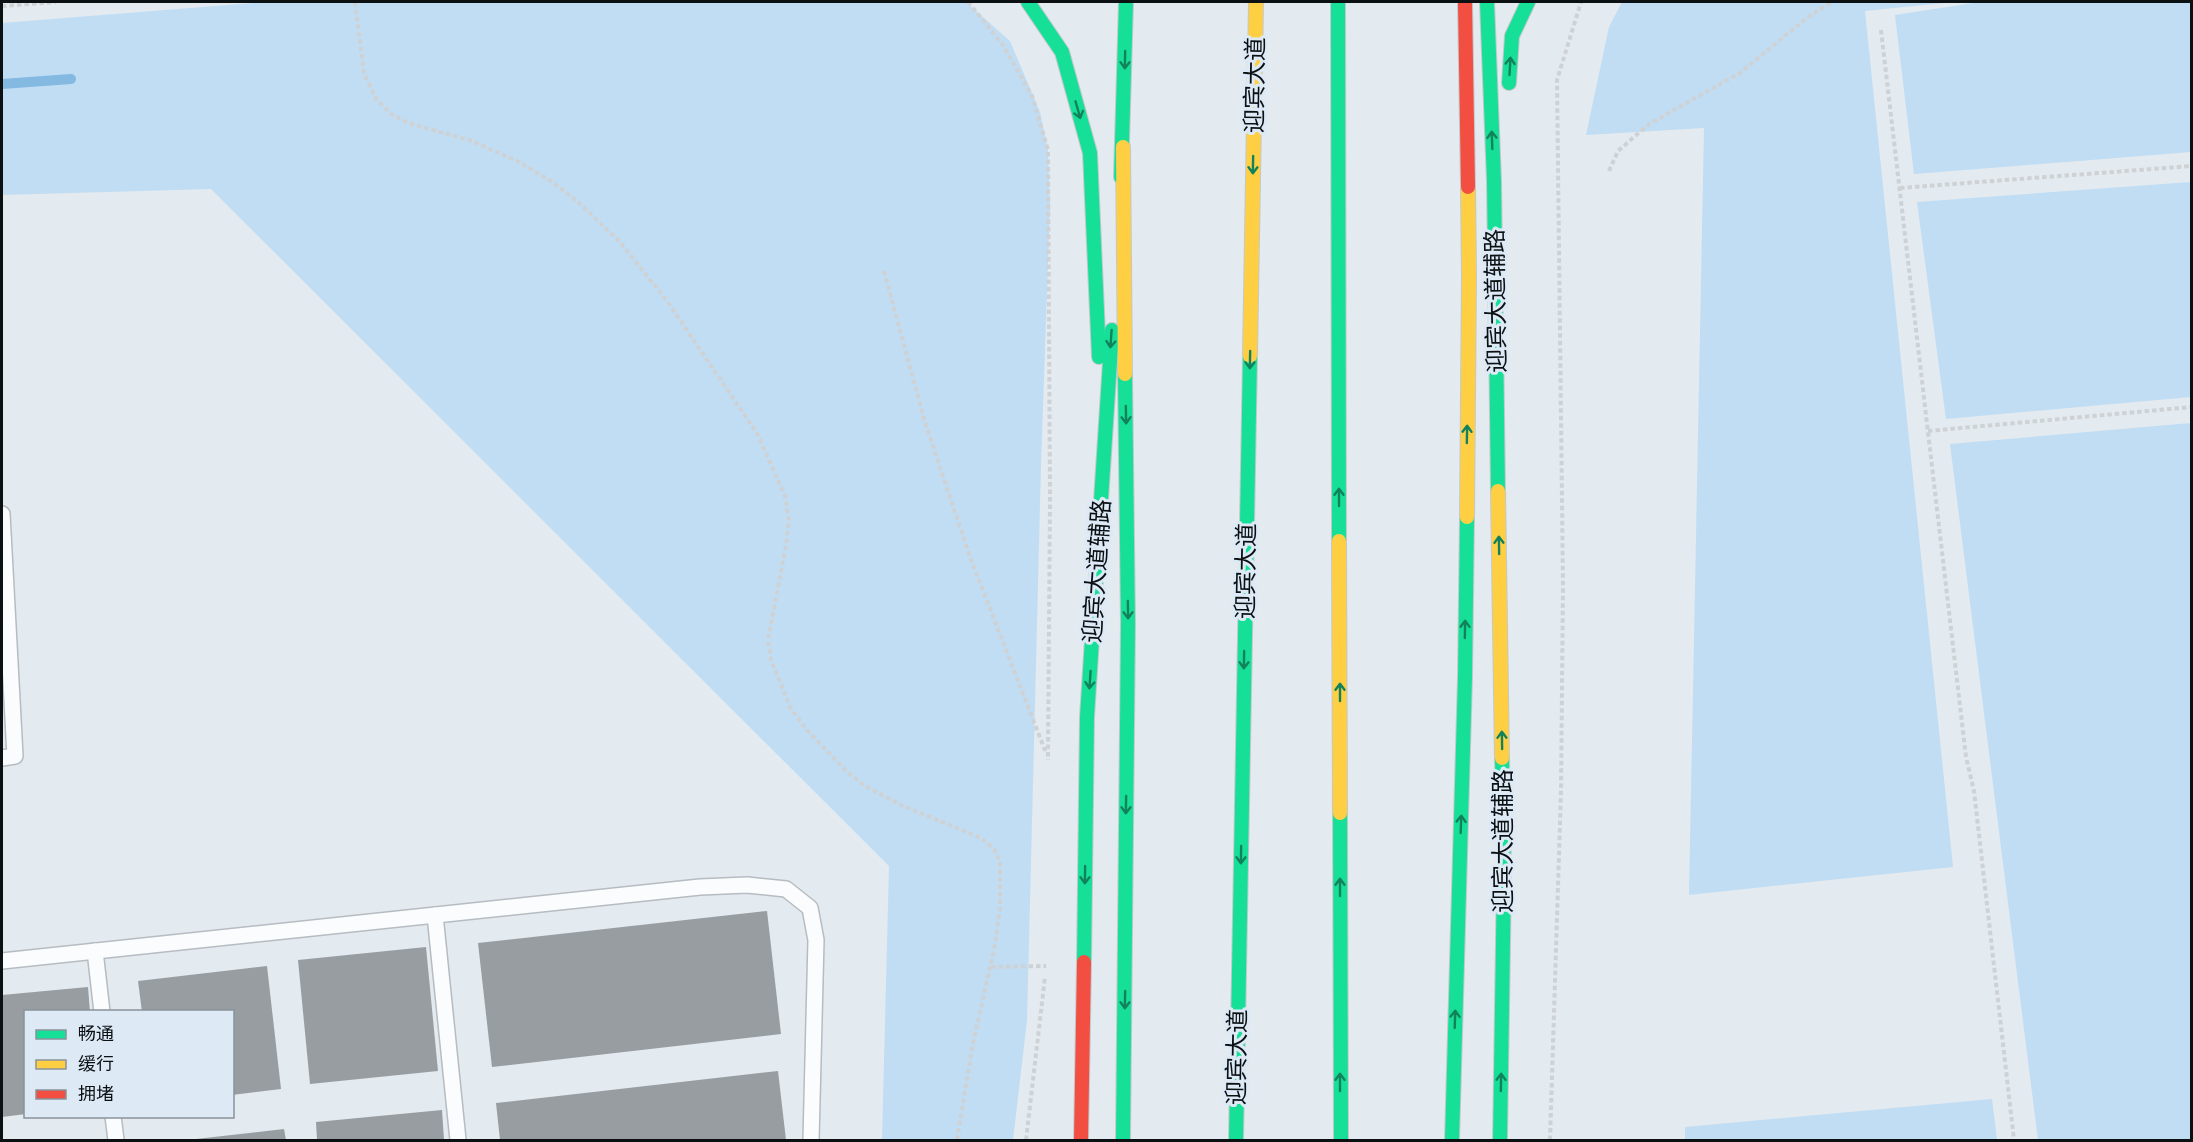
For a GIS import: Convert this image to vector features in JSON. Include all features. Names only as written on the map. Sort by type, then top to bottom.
[{"type":"main road","points":[[1028,2],[1062,52],[1090,153],[1103,465]]},
{"type":"main road","name":"迎宾大道辅路","points":[[1081,1140],[1087,717],[1123,147],[1125,2]]},
{"type":"main road","name":"迎宾大道","points":[[1236,1140],[1256,2]]},
{"type":"main road","points":[[1338,2],[1341,1140]]},
{"type":"main road","points":[[1452,1140],[1465,677],[1469,276],[1466,2]]},
{"type":"main road","name":"迎宾大道辅路","points":[[1487,2],[1494,181],[1504,876],[1500,1140]]},
{"type":"main road","points":[[1508,96],[1512,36],[1528,2]]},
{"type":"main road","points":[[1496,334],[1506,143]]},
{"type":"main road","points":[[1123,147],[1128,623],[1123,1140]]},
{"type":"lane","points":[[2,514],[15,756],[2,758]]},
{"type":"lane","points":[[2,961],[700,887],[747,885],[786,889],[810,908],[816,940],[811,1140]]},
{"type":"lane","points":[[435,915],[458,1140]]},
{"type":"lane","points":[[95,951],[102,1010]]},
{"type":"lane","points":[[113,1118],[116,1140]]},
{"type":"path","points":[[2,6],[56,2]]},
{"type":"path","points":[[355,2],[364,73],[376,99],[391,114],[408,123],[472,141],[519,162],[551,181],[578,202],[620,242],[667,301],[758,435],[785,496],[789,520],[768,640],[771,660],[791,709],[807,730],[846,771],[865,786],[901,805],[981,838],[994,849],[1000,861],[1000,909],[994,950],[973,1043],[957,1140]]},
{"type":"path","points":[[967,2],[1003,45],[1032,96],[1048,150],[1050,510],[1048,769]]},
{"type":"path","points":[[1550,1140],[1561,790],[1563,597],[1557,80],[1581,2]]},
{"type":"path","points":[[1609,171],[1618,151],[1649,124],[1740,74],[1808,17],[1832,2]]},
{"type":"path","points":[[1881,30],[1966,757],[1974,791],[2014,1140]]},
{"type":"path","points":[[1900,188],[2192,166]]},
{"type":"path","points":[[884,271],[924,419],[960,525],[1048,757]]},
{"type":"path","points":[[1928,431],[2192,407]]},
{"type":"path","points":[[991,967],[1046,966],[1026,1140]]},
{"type":"shaded area","points":[[267,2],[966,2],[1010,41],[1040,112],[1048,150],[1050,206],[1027,1020],[1013,1140],[882,1140],[889,866],[211,189],[2,195],[2,23]]},
{"type":"shaded area","points":[[1622,2],[1954,2],[1865,11],[1953,867],[1689,895],[1704,128],[1586,135],[1609,27]]},
{"type":"shaded area","points":[[1980,2],[2191,2],[2191,152],[1914,174],[1895,15]]},
{"type":"shaded area","points":[[2191,182],[2191,397],[1946,419],[1917,202]]},
{"type":"shaded area","points":[[2191,423],[2191,1140],[2038,1140],[1950,444]]},
{"type":"shaded area","points":[[1992,1099],[1997,1140],[1685,1140],[1685,1127]]},
{"type":"building","points":[[767,911],[781,1034],[492,1067],[478,943]]},
{"type":"building","points":[[426,947],[438,1071],[310,1084],[298,960]]},
{"type":"building","points":[[267,966],[281,1089],[234,1095],[234,1010],[142,1010],[138,981]]},
{"type":"building","points":[[88,987],[90,1010],[24,1010],[24,1114],[2,1117],[2,995]]},
{"type":"building","points":[[778,1071],[786,1140],[500,1140],[496,1103]]},
{"type":"building","points":[[442,1110],[444,1140],[317,1140],[316,1122]]},
{"type":"building","points":[[284,1129],[286,1140],[196,1140],[196,1139]]},
{"type":"waterway","points":[[2,84],[71,79]]},
{"type":"traffic: fast","points":[[1028,2],[1062,52],[1090,153],[1099,357]]},
{"type":"traffic: fast","points":[[1121,177],[1126,2]]},
{"type":"traffic: fast","points":[[1338,2],[1339,541]]},
{"type":"traffic: fast","points":[[1487,2],[1494,181],[1498,491]]},
{"type":"traffic: fast","points":[[1509,83],[1512,36],[1528,2]]},
{"type":"traffic: fast","points":[[1084,962],[1087,717],[1112,330]]},
{"type":"traffic: fast","points":[[1236,1140],[1250,356]]},
{"type":"traffic: fast","points":[[1123,1140],[1128,623],[1125,374]]},
{"type":"traffic: fast","points":[[1452,1140],[1465,677],[1467,517]]},
{"type":"traffic: fast","points":[[1500,1140],[1504,876],[1502,758]]},
{"type":"traffic: fast","points":[[1340,813],[1341,1140]]},
{"type":"traffic: slow","points":[[1250,356],[1256,2]]},
{"type":"traffic: slow","points":[[1123,147],[1125,374]]},
{"type":"traffic: slow","points":[[1467,517],[1468,187]]},
{"type":"traffic: slow","points":[[1498,491],[1502,758]]},
{"type":"traffic: slow","points":[[1339,541],[1340,813]]},
{"type":"traffic: jam","points":[[1465,2],[1468,187]]},
{"type":"traffic: jam","points":[[1081,1140],[1084,962]]}]
